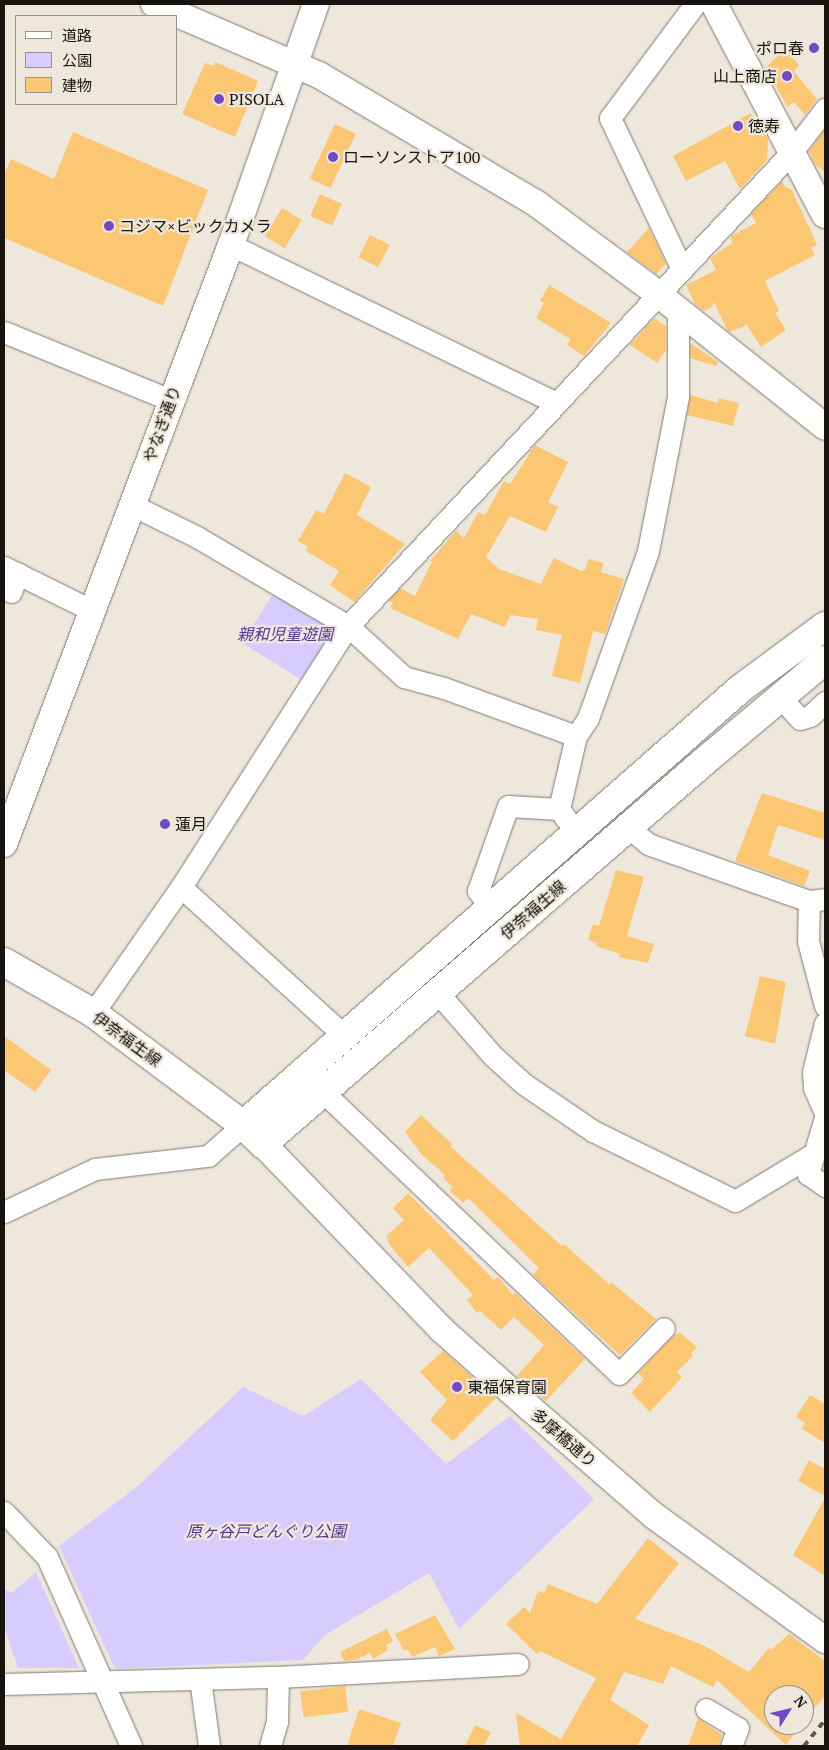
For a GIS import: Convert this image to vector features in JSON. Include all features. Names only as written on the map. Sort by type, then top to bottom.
[{"type":"main road","name":"伊奈福生線","points":[[243,1125],[740,689],[825,626]]},
{"type":"main road","name":"伊奈福生線","points":[[4,962],[93,1013],[243,1125],[263,1144],[322,1091],[825,660]]},
{"type":"street","points":[[154,4],[293,63],[537,204],[678,309],[825,427]]},
{"type":"street","name":"やなぎ通り","points":[[4,844],[231,245],[293,63],[316,4]]},
{"type":"street","points":[[682,267],[610,118],[694,4]]},
{"type":"street","points":[[714,4],[825,215]]},
{"type":"street","points":[[93,1013],[182,887],[348,626],[682,267],[791,153],[825,109]]},
{"type":"street","points":[[231,245],[556,403]]},
{"type":"street","points":[[559,809],[576,736],[588,718],[648,551],[678,396],[678,309]]},
{"type":"street","points":[[4,332],[171,400]]},
{"type":"street","points":[[132,505],[197,537],[348,626],[404,677],[444,688],[576,736]]},
{"type":"street","points":[[11,577],[93,610]]},
{"type":"street","points":[[781,698],[800,719],[810,716],[825,702]]},
{"type":"street","points":[[491,907],[478,891],[508,806],[559,809],[577,832]]},
{"type":"street","points":[[628,828],[648,844],[817,900],[808,941],[825,1006]]},
{"type":"street","points":[[182,887],[345,1036]]},
{"type":"street","points":[[438,993],[493,1056],[524,1084],[593,1131],[735,1201],[815,1153]]},
{"type":"street","points":[[825,1023],[813,1072],[814,1088],[825,1113]]},
{"type":"street","points":[[322,1091],[619,1374],[664,1328]]},
{"type":"street","points":[[825,1118],[808,1174],[825,1186]]},
{"type":"street","points":[[4,1212],[95,1169],[208,1156],[243,1125]]},
{"type":"street","name":"多摩橋通り","points":[[263,1144],[442,1330],[530,1408],[653,1514],[825,1640]]},
{"type":"street","points":[[4,1512],[47,1556],[131,1746]]},
{"type":"street","points":[[4,1684],[278,1677],[518,1664]]},
{"type":"street","points":[[270,1746],[277,1722],[278,1677]]},
{"type":"street","points":[[200,1679],[209,1746]]},
{"type":"street","points":[[706,1708],[738,1728],[731,1746]]},
{"type":"green space","name":"親和児童遊園","points":[[274,592],[333,629],[302,680],[242,643]]},
{"type":"green space","name":"原ヶ谷戸どんぐり公園","points":[[361,1379],[446,1464],[510,1416],[594,1499],[459,1629],[429,1573],[325,1635],[303,1660],[115,1669],[59,1546],[138,1486],[243,1387],[303,1416]]},
{"type":"green space","points":[[36,1572],[79,1668],[18,1668],[4,1627],[4,1589],[12,1593]]},
{"type":"building","points":[[785,49],[799,65],[794,72],[817,99],[805,115],[794,102],[788,107],[765,68]]},
{"type":"building","points":[[215,62],[258,81],[235,137],[182,114],[205,63],[214,66]]},
{"type":"building","points":[[751,113],[763,136],[766,134],[768,140],[767,160],[740,189],[725,161],[686,181],[673,156]]},
{"type":"building","name":"ローソンストア100","points":[[335,124],[356,134],[330,188],[310,178]]},
{"type":"building","points":[[825,129],[825,172],[814,163],[809,151]]},
{"type":"building","points":[[73,132],[208,190],[163,306],[4,238],[4,175],[11,159],[54,179]]},
{"type":"building","points":[[782,181],[785,187],[792,190],[817,245],[811,248],[815,255],[765,281],[779,311],[775,313],[786,330],[761,347],[747,325],[730,332],[727,330],[714,302],[712,307],[704,311],[695,304],[686,285],[716,270],[710,258],[732,243],[731,236],[756,223],[751,214]]},
{"type":"building","points":[[320,194],[342,204],[332,226],[310,216]]},
{"type":"building","points":[[282,208],[302,220],[285,248],[265,236]]},
{"type":"building","points":[[649,228],[666,264],[656,274],[627,252]]},
{"type":"building","points":[[370,235],[390,245],[378,267],[359,257]]},
{"type":"building","points":[[549,285],[611,323],[584,356],[567,345],[570,339],[536,318],[544,303],[540,301]]},
{"type":"building","points":[[654,318],[666,326],[666,350],[657,363],[630,345]]},
{"type":"building","points":[[690,343],[718,362],[716,366],[690,358]]},
{"type":"building","points":[[690,395],[718,403],[719,398],[739,403],[733,426],[687,415]]},
{"type":"building","points":[[535,445],[568,462],[548,502],[558,507],[546,532],[510,516],[486,557],[499,569],[541,584],[554,558],[581,571],[585,570],[589,559],[604,563],[601,572],[624,579],[605,634],[593,631],[580,683],[552,676],[562,635],[536,630],[538,619],[510,615],[505,627],[471,614],[458,639],[390,608],[393,603],[389,600],[400,588],[415,596],[432,562],[430,561],[456,531],[464,538],[478,512],[485,515],[504,481],[510,484]]},
{"type":"building","points":[[345,473],[371,487],[357,515],[405,544],[354,602],[330,585],[339,571],[306,551],[308,547],[298,541],[316,510],[324,514]]},
{"type":"building","points":[[762,793],[825,813],[825,840],[778,825],[768,855],[810,871],[804,886],[735,861]]},
{"type":"building","points":[[616,870],[644,877],[627,936],[654,944],[648,963],[618,957],[620,954],[596,946],[597,943],[588,940],[593,924],[599,926]]},
{"type":"building","points":[[760,976],[786,982],[775,1044],[745,1036]]},
{"type":"building","points":[[4,1036],[51,1070],[35,1092],[4,1070]]},
{"type":"building","points":[[421,1115],[452,1144],[450,1146],[562,1246],[564,1244],[609,1284],[611,1282],[656,1319],[620,1355],[533,1275],[539,1268],[468,1198],[463,1203],[450,1191],[453,1187],[443,1178],[445,1175],[422,1155],[405,1132]]},
{"type":"building","points":[[408,1193],[494,1280],[498,1277],[513,1295],[515,1293],[585,1359],[546,1401],[517,1376],[544,1345],[514,1317],[501,1330],[480,1311],[477,1313],[467,1300],[473,1295],[429,1248],[408,1267],[391,1247],[386,1236],[404,1220],[393,1208]]},
{"type":"building","points":[[680,1333],[697,1347],[691,1353],[693,1356],[677,1372],[682,1377],[650,1412],[631,1393],[644,1379],[638,1373],[674,1335]]},
{"type":"building","points":[[443,1351],[496,1398],[453,1441],[430,1420],[447,1400],[420,1372]]},
{"type":"building","points":[[810,1395],[825,1404],[825,1443],[802,1429],[805,1423],[796,1417]]},
{"type":"building","points":[[809,1460],[825,1469],[825,1496],[798,1481]]},
{"type":"building","points":[[825,1498],[825,1576],[793,1555]]},
{"type":"building","points":[[648,1538],[679,1563],[635,1619],[703,1645],[749,1672],[769,1648],[771,1650],[789,1634],[825,1661],[825,1696],[814,1709],[814,1685],[764,1685],[764,1724],[717,1680],[713,1687],[671,1666],[663,1684],[624,1672],[610,1700],[649,1725],[637,1746],[520,1746],[516,1713],[561,1739],[596,1678],[540,1651],[537,1654],[506,1624],[524,1607],[530,1613],[538,1591],[544,1593],[548,1584],[597,1604]]},
{"type":"building","points":[[435,1615],[455,1649],[439,1656],[435,1647],[412,1657],[408,1649],[404,1651],[395,1634]]},
{"type":"building","points":[[387,1629],[393,1641],[386,1645],[388,1650],[373,1659],[370,1653],[356,1660],[344,1661],[340,1652]]},
{"type":"building","points":[[345,1686],[348,1712],[304,1717],[300,1691]]},
{"type":"building","points":[[359,1709],[401,1723],[393,1746],[347,1746]]},
{"type":"building","points":[[698,1718],[722,1735],[719,1746],[688,1746]]},
{"type":"building","points":[[475,1725],[491,1732],[484,1746],[465,1746]]},
{"type":"building","points":[[775,1735],[794,1735],[786,1745]]},
{"type":"railway","points":[[804,1746],[825,1720]]},
{"type":"place","name":"ポロ春","points":[[814,48]]},
{"type":"place","name":"山上商店","points":[[787,76]]},
{"type":"place","name":"PISOLA","points":[[219,99]]},
{"type":"place","name":"徳寿","points":[[738,126]]},
{"type":"place","name":"ローソンストア100","points":[[333,157]]},
{"type":"place","name":"コジマ×ビックカメラ","points":[[109,226]]},
{"type":"place","name":"蓮月","points":[[165,824]]},
{"type":"place","name":"東福保育園","points":[[457,1387]]}]
